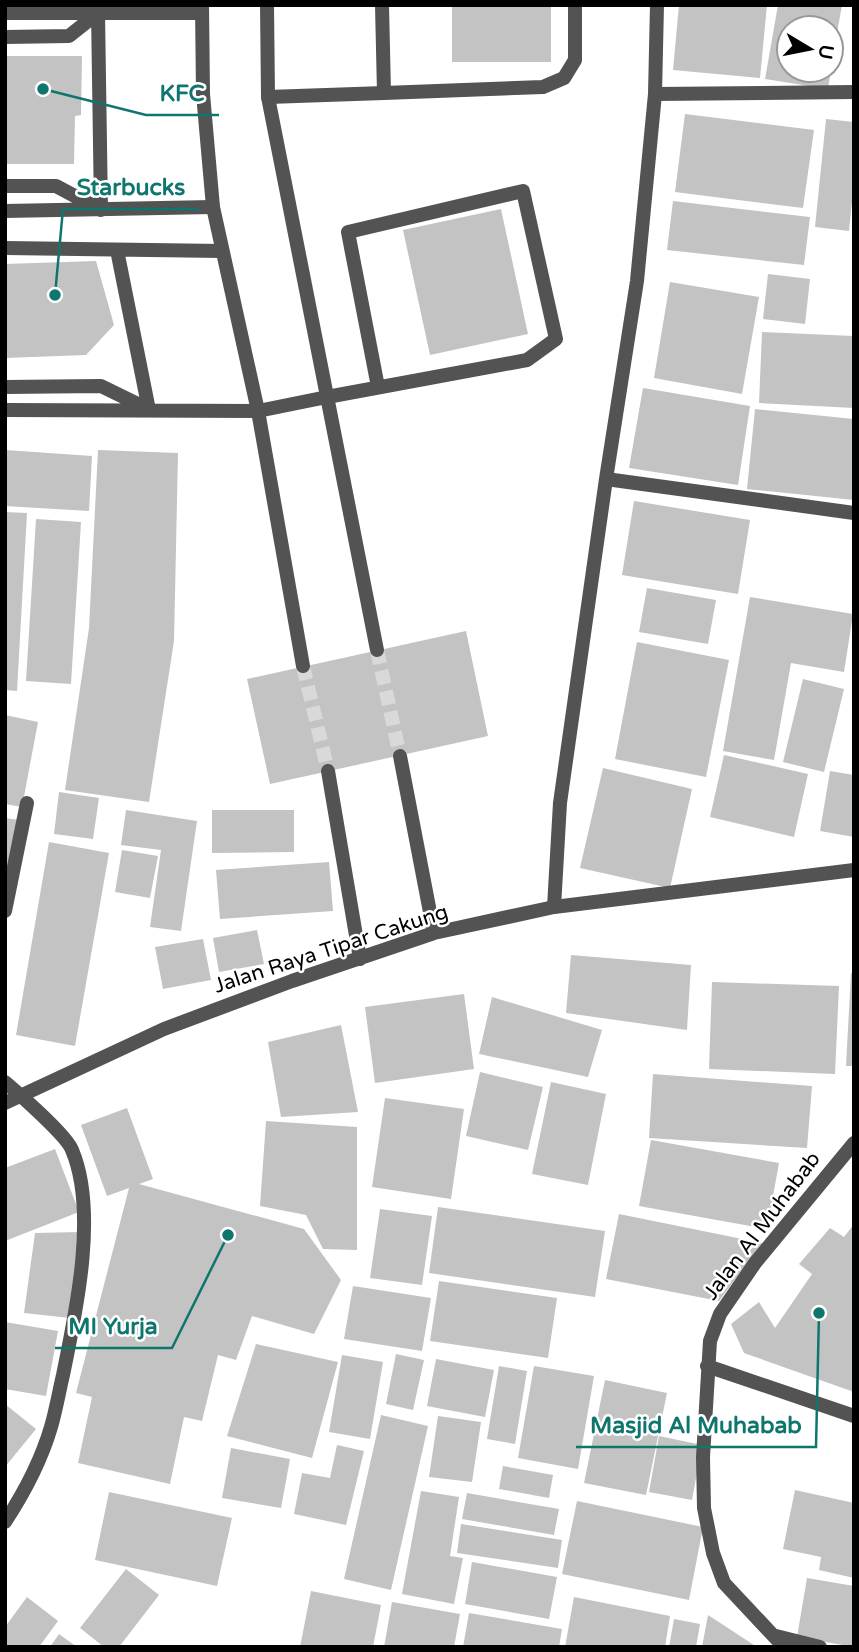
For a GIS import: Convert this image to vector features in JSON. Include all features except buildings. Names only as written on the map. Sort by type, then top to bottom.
[{"type":"street","points":[[267,5],[268,97],[377,650]]},
{"type":"street","points":[[382,5],[384,93]]},
{"type":"street","points":[[268,97],[543,87],[564,78],[575,60],[575,5]]},
{"type":"street","points":[[554,907],[560,803],[636,281],[655,94],[657,5]]},
{"type":"street","points":[[5,13],[202,9],[203,94],[213,207],[258,411],[303,666]]},
{"type":"street","points":[[5,37],[69,36],[98,13]]},
{"type":"street","points":[[98,13],[101,210]]},
{"type":"street","points":[[655,94],[854,92]]},
{"type":"street","points":[[5,186],[55,186],[101,210]]},
{"type":"street","points":[[5,410],[258,411],[527,360],[556,339],[523,191],[348,232],[378,387]]},
{"type":"street","points":[[5,211],[213,207]]},
{"type":"street","points":[[5,248],[222,251]]},
{"type":"street","points":[[117,250],[149,410]]},
{"type":"street","points":[[5,387],[101,386],[149,410]]},
{"type":"street","points":[[606,479],[854,513]]},
{"type":"street","points":[[400,756],[434,933]]},
{"type":"street","points":[[328,771],[359,959]]},
{"type":"street","points":[[5,911],[27,803]]},
{"type":"street","name":"Jalan Raya Tipar Cakung","points":[[5,1103],[164,1029],[292,981],[434,933],[554,907],[854,870]]},
{"type":"street","points":[[5,1082],[71,1146],[79,1169],[85,1206],[81,1263],[70,1339],[51,1427],[25,1492],[5,1522]]},
{"type":"street","name":"Jalan Al Muhabab","points":[[780,1641],[724,1583],[713,1553],[704,1508],[703,1457],[710,1341],[720,1314],[755,1263],[854,1143]]},
{"type":"street","points":[[707,1366],[854,1416]]},
{"type":"street","points":[[780,1641],[820,1647]]},
{"type":"tunnel","points":[[377,650],[400,756]]},
{"type":"tunnel","points":[[303,666],[328,771]]},
{"type":"place","name":"KFC","points":[[43,89]]},
{"type":"place","name":"Starbucks","points":[[55,295]]},
{"type":"place","name":"MI Yurja","points":[[228,1235]]},
{"type":"place","name":"Masjid Al Muhabab","points":[[819,1313]]}]
